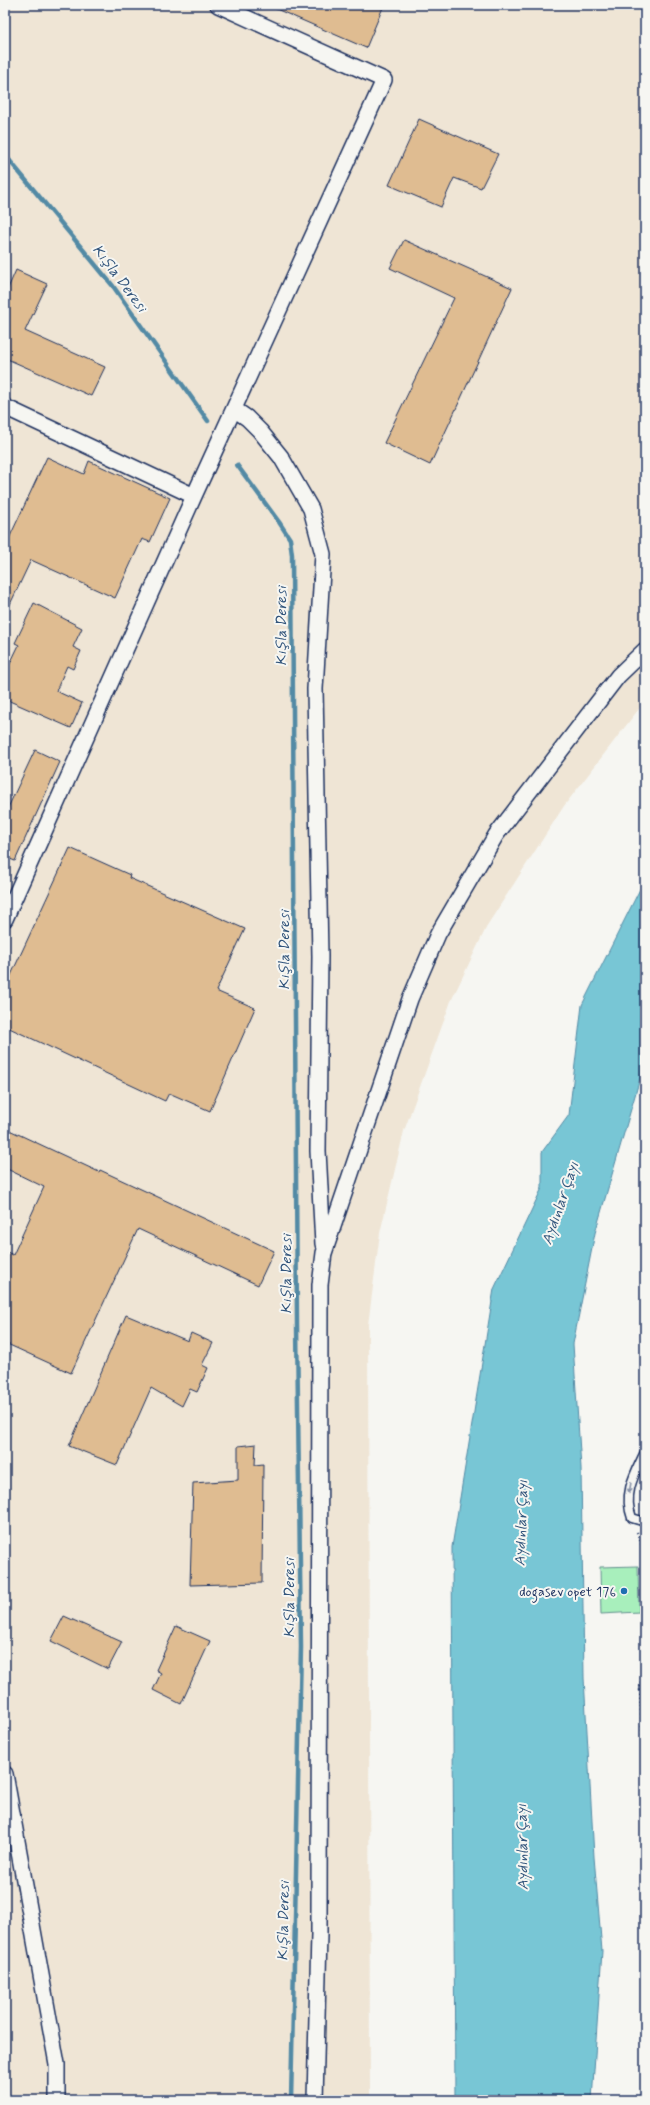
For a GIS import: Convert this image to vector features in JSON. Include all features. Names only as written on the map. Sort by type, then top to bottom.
[{"type":"street","points":[[5,919],[194,496],[384,80],[218,5]]},
{"type":"street","points":[[5,407],[194,496]]},
{"type":"street","points":[[234,410],[247,418],[260,431],[281,457],[311,510],[323,554],[315,689],[320,956],[318,1151],[324,1253],[320,1285],[319,1934],[315,2100]]},
{"type":"street","points":[[324,1253],[410,999],[438,934],[496,835],[618,676],[645,650]]},
{"type":"street","points":[[5,1774],[57,2064],[57,2100]]},
{"type":"lane","points":[[645,1452],[632,1478],[627,1506],[632,1518],[645,1522]]},
{"type":"path","points":[[632,1518],[645,1553]]},
{"type":"path","points":[[645,1646],[640,1690],[645,1780]]},
{"type":"shaded area","points":[[5,5],[645,5],[645,701],[564,806],[488,924],[451,1001],[404,1131],[380,1233],[368,1325],[370,2100],[5,2100]]},
{"type":"green space","points":[[638,1566],[639,1612],[601,1614],[600,1567]]},
{"type":"water","name":"Aydınlar Çayı","points":[[645,879],[645,1061],[595,1233],[573,1344],[581,1468],[584,1678],[594,1857],[602,1951],[592,2100],[455,2100],[452,1547],[494,1289],[542,1188],[542,1152],[569,1115],[582,1005]]},
{"type":"building","points":[[267,5],[384,5],[366,48]]},
{"type":"building","points":[[419,119],[498,154],[481,188],[454,178],[441,207],[389,185]]},
{"type":"building","points":[[404,240],[512,288],[430,465],[384,443],[454,298],[390,268]]},
{"type":"building","points":[[16,270],[47,284],[25,331],[105,367],[91,396],[5,358],[5,295]]},
{"type":"building","points":[[47,457],[84,474],[89,461],[170,498],[150,542],[142,539],[115,598],[31,560],[5,615],[5,547]]},
{"type":"building","points":[[34,603],[82,628],[73,647],[81,651],[73,669],[67,666],[56,691],[82,703],[71,728],[5,699],[5,674],[19,645],[15,643]]},
{"type":"building","points":[[35,750],[60,762],[15,861],[5,857],[5,814]]},
{"type":"building","points":[[70,848],[130,875],[129,878],[245,929],[216,991],[255,1008],[210,1111],[169,1093],[165,1101],[5,1026],[5,988]]},
{"type":"building","points":[[5,1128],[99,1172],[100,1170],[274,1251],[258,1285],[138,1229],[71,1373],[5,1343],[5,1251],[13,1255],[44,1187],[5,1168]]},
{"type":"building","points":[[126,1315],[188,1341],[191,1333],[213,1343],[202,1365],[208,1368],[197,1392],[190,1389],[182,1406],[151,1388],[117,1465],[69,1446]]},
{"type":"building","points":[[256,1444],[255,1465],[263,1464],[262,1583],[190,1585],[193,1483],[238,1480],[238,1446]]},
{"type":"building","points":[[64,1616],[122,1642],[108,1669],[51,1641]]},
{"type":"building","points":[[176,1626],[210,1641],[181,1704],[153,1690],[161,1673],[156,1670]]},
{"type":"waterway","name":"Kışla Deresi","points":[[5,155],[113,286],[208,421]]},
{"type":"waterway","name":"Kışla Deresi","points":[[237,465],[290,539],[292,555],[297,1325],[301,1647],[291,2100]]},
{"type":"place","name":"dogasev opet 176","points":[[624,1591]]}]
